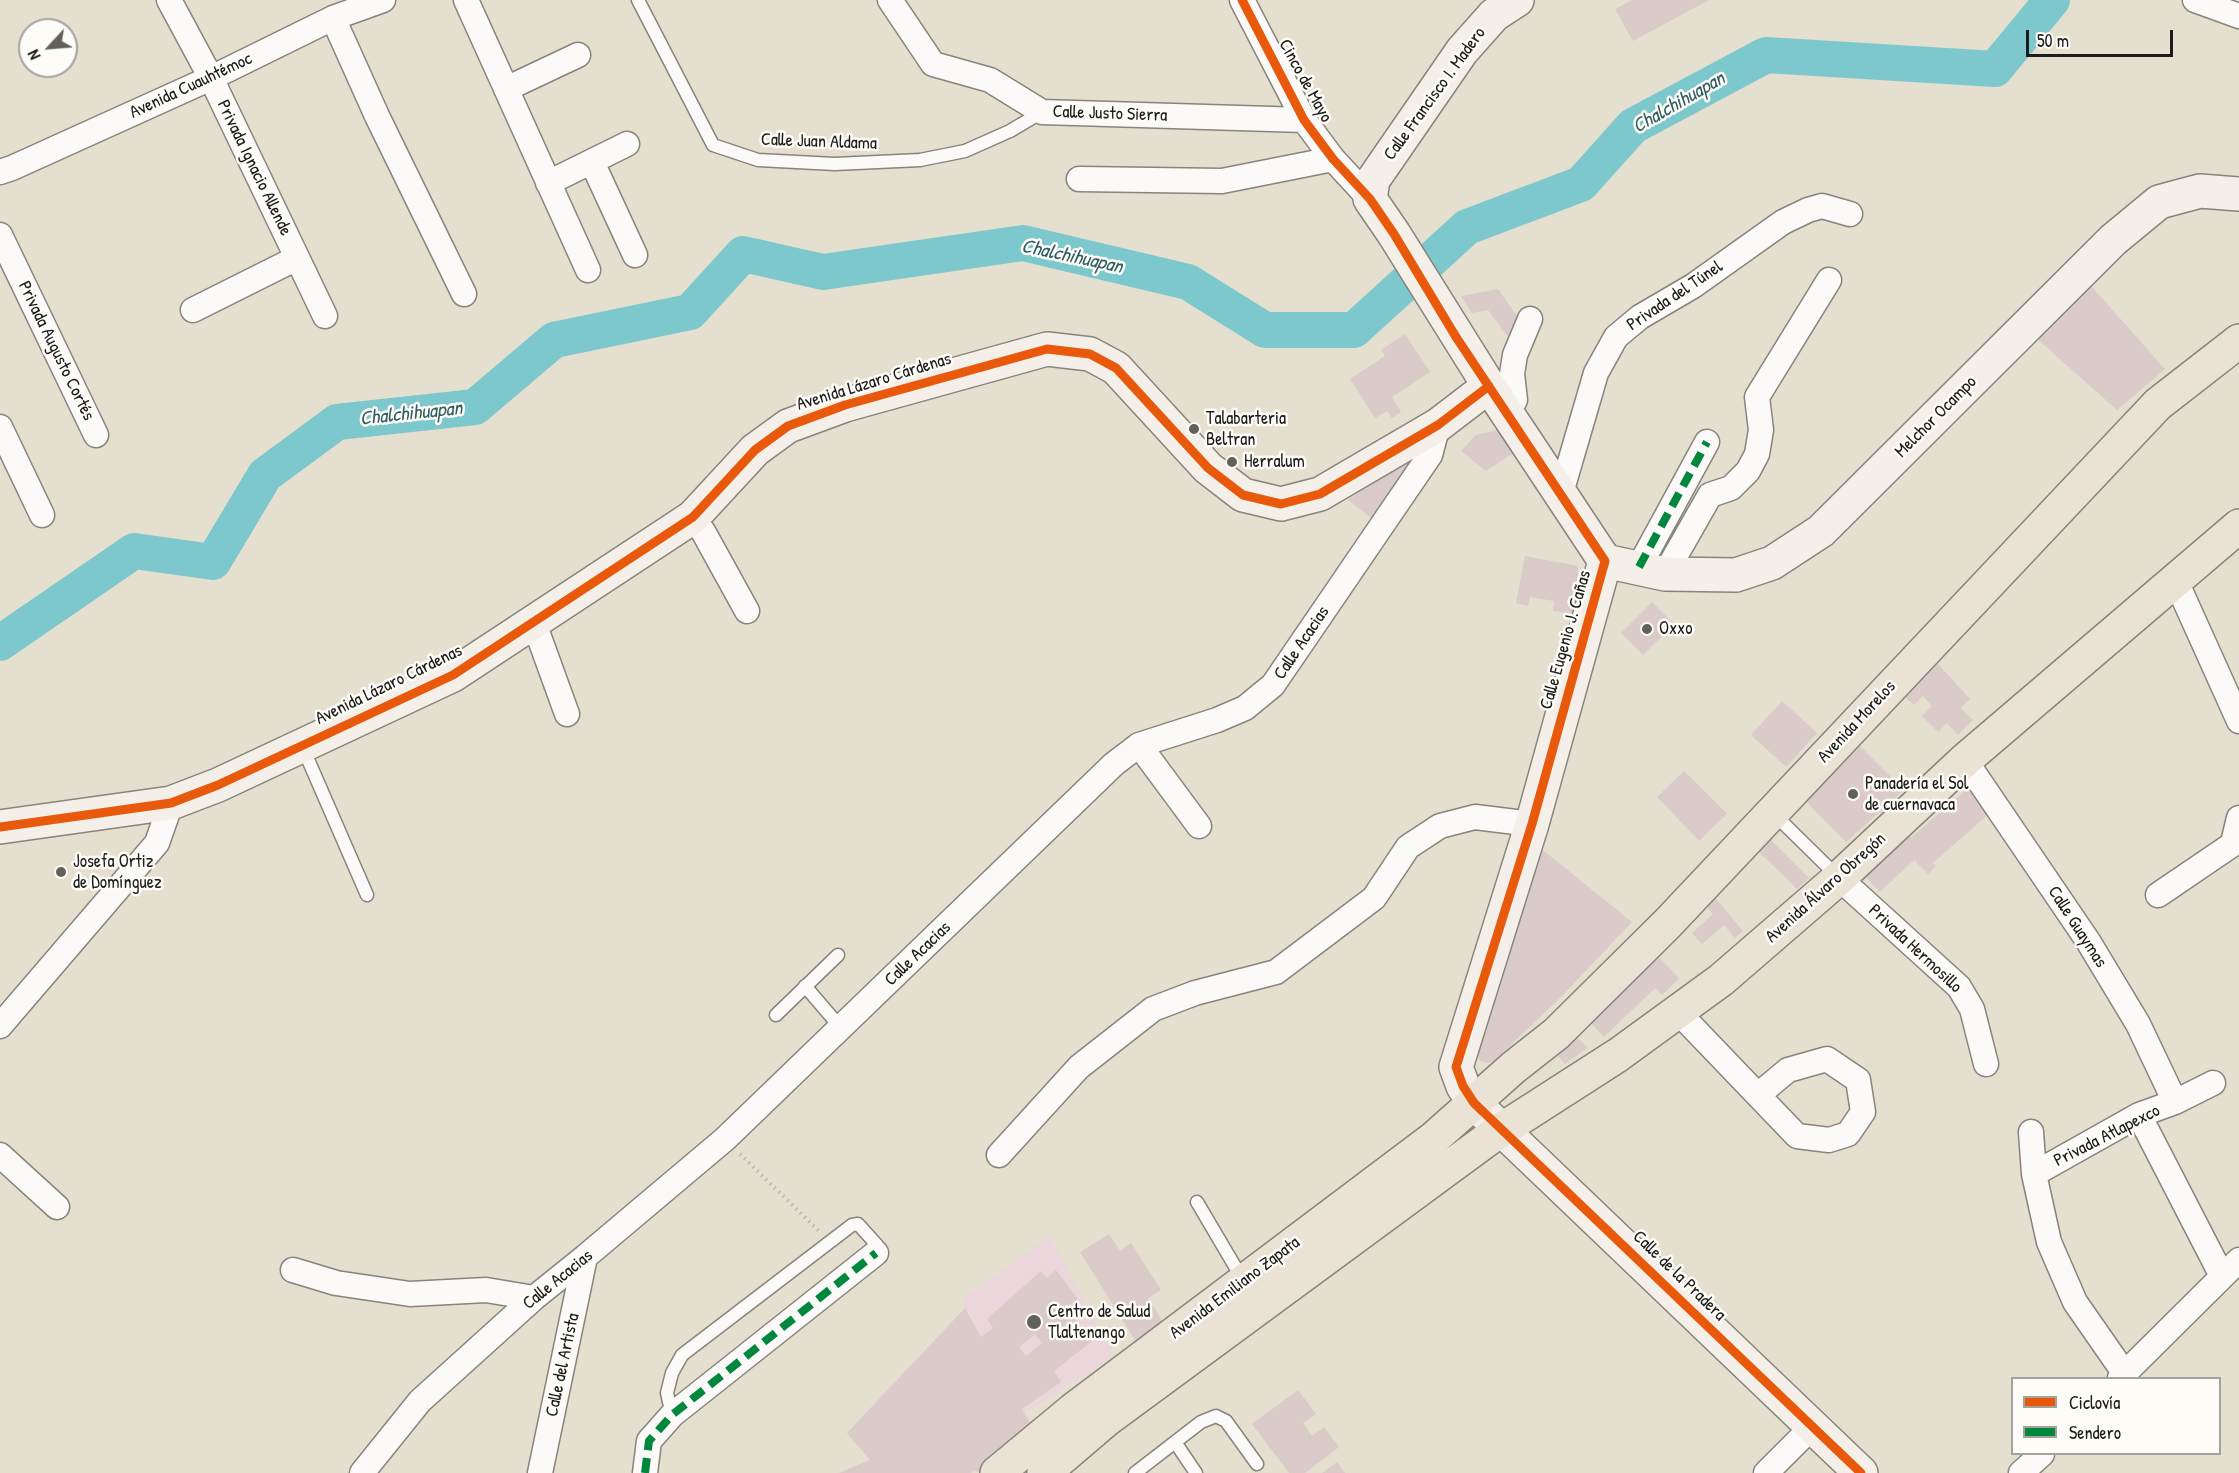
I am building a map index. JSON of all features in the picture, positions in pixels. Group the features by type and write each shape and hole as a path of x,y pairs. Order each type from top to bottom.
{"main road":[{"name":"Avenida Morelos","path":"1474,1103 1514,1067 1556,1035 1668,923 2158,404 2239,341"},
{"name":"Avenida Álvaro Obregón","path":"1502,1130 1618,1055 1721,980 1839,878 1965,760 2239,526"},
{"name":"Avenida Emiliano Zapata","path":"997,1473 1073,1410 1433,1139 1474,1103"},
{"name":"Avenida Emiliano Zapata","path":"1044,1473 1106,1420 1502,1130"}],"street":[{"name":"Privada Ignacio Allende","path":"169,0 211,78 325,316"},
{"name":"Avenida Cuauhtémoc","path":"0,172 211,78 333,18 383,0"},
{"path":"466,0 588,270"},
{"name":"Calle Justo Sierra","path":"890,0 933,64 990,80 1042,112 1304,120"},
{"name":"Cinco de Mayo","path":"1242,0 1304,120 1333,159 1370,199"},
{"name":"Calle Francisco I. Madero","path":"1370,199 1373,180 1462,51 1494,15 1517,0"},
{"path":"2195,0 2239,16"},
{"path":"333,18 377,116 465,294"},
{"path":"506,89 578,55"},
{"path":"548,183 627,144"},
{"path":"1079,180 1222,181 1333,159"},
{"path":"592,162 635,255"},
{"name":"Melchor Ocampo","path":"1605,561 1652,571 1736,575 1772,563 1821,531 2113,240 2159,202 2200,191 2239,194"},
{"name":"Calle Eugenio J. Cañas","path":"1370,199 1456,336 1605,561 1532,824 1456,1067 1463,1086 1474,1103"},
{"name":"Privada del Túnel","path":"1561,493 1596,373 1616,337 1641,317 1693,286 1783,222 1822,206 1850,214"},
{"name":"Privada Augusto Cortés","path":"0,235 96,435"},
{"path":"193,310 297,258"},
{"path":"1652,571 1710,495 1731,488 1748,471 1757,454 1761,430 1757,397 1829,280"},
{"path":"1498,399 1515,400 1512,374 1515,355 1530,319"},
{"name":"Avenida Lázaro Cárdenas","path":"0,827 171,803 218,785 453,675 693,517 755,450 788,426 845,405 1047,349 1089,354 1116,368 1208,468 1243,495 1281,504 1320,494 1438,426 1498,399"},
{"name":"Calle Acacias","path":"362,1473 420,1401 534,1298 725,1139 1114,764 1139,745 1217,720 1245,708 1273,685 1430,455 1438,426"},
{"path":"0,427 42,515"},
{"path":"1652,571 1707,442"},
{"path":"693,517 747,611"},
{"path":"2175,579 2237,710"},
{"path":"534,623 567,714"},
{"path":"1139,745 1199,826"},
{"name":"Calle Guaymas","path":"1965,760 2088,940 2138,1024 2175,1102"},
{"path":"0,1026 158,843 171,803"},
{"path":"999,1155 1079,1066 1153,1009 1196,993 1276,972 1374,897 1408,847 1440,826 1475,817 1532,824"},
{"path":"2158,895 2236,842 2239,818"},
{"name":"Privada Hermosillo","path":"1839,878 1959,987 1972,1009 1986,1064"},
{"path":"1678,1012 1758,1095"},
{"name":"Privada Atlapexco","path":"2034,1174 2139,1115 2175,1102 2213,1083"},
{"name":"Calle de la Pradera","path":"1474,1103 1861,1473"},
{"path":"2123,1376 2230,1268 2139,1115"},
{"name":"Privada Atlapexco","path":"2031,1132 2034,1174 2049,1242 2075,1302 2123,1376"},
{"path":"0,1155 57,1208"},
{"path":"645,1473 649,1441 672,1415 876,1253"},
{"name":"Calle del Artista","path":"540,1473 585,1257"},
{"path":"293,1270 336,1283 410,1294 486,1290 534,1298"},
{"path":"1766,1473 1813,1426"},
{"path":"2021,1473 2041,1455"}],"lane":[{"name":"Calle Juan Aldama","path":"638,0 713,145 758,160 835,164 920,160 965,150 1010,131 1042,112"},
{"path":"302,745 367,895"},
{"path":"1772,812 1839,878"},
{"path":"776,1015 838,955"},
{"path":"805,986 841,1028"},
{"path":"1197,1202 1244,1281"},
{"path":"672,1415 667,1393 672,1372 682,1355 852,1224 858,1224 877,1245 876,1253"},
{"path":"1135,1473 1202,1422 1216,1416 1226,1421 1257,1464"},
{"path":"1175,1442 1196,1473"}],"path":[{"path":"725,1139 829,1241"}],"shaded area":[{"name":"Centro de Salud Tlaltenango","path":"1050,1236 1113,1356 1024,1414 961,1300"}],"building":[{"path":"1632,0 1709,0 1633,41 1615,9"},
{"path":"2085,279 2165,369 2117,410 2033,335"},
{"path":"1498,289 1522,323 1507,336 1488,310 1472,313 1461,296"},
{"path":"1405,334 1430,372 1392,397 1401,412 1392,418 1387,411 1375,418 1350,379 1385,356 1381,350"},
{"path":"1501,429 1515,452 1486,471 1461,451 1476,435"},
{"path":"1413,456 1416,460 1375,521 1348,500"},
{"path":"1525,556 1578,566 1577,614 1553,611 1554,601 1530,597 1528,606 1516,603"},
{"name":"Oxxo","path":"1652,602 1674,624 1643,655 1621,633"},
{"path":"1938,664 1970,699 1961,708 1973,720 1958,735 1947,723 1938,732 1922,716 1932,706 1923,696 1914,705 1905,697"},
{"path":"1782,701 1817,733 1786,767 1751,735"},
{"name":"Panadería el Sol de cuernavaca","path":"1855,741 1904,790 1846,842 1803,798"},
{"path":"1684,771 1727,814 1699,841 1657,797"},
{"path":"1970,786 1991,812 1933,863 1936,866 1928,874 1914,860 1880,892 1861,872 1904,832 1911,838"},
{"path":"1767,836 1809,878 1797,889 1756,849"},
{"path":"1534,843 1632,922 1559,999 1495,1060 1487,1063 1480,1061 1476,1055"},
{"path":"1712,894 1743,931 1735,938 1724,925 1702,944 1692,933 1713,914 1703,902"},
{"path":"1658,956 1679,978 1662,995 1655,988 1604,1037 1589,1021"},
{"path":"1576,1036 1587,1048 1565,1064 1558,1056"},
{"path":"1109,1234 1120,1251 1131,1243 1161,1290 1148,1298 1163,1322 1135,1340 1080,1252"},
{"path":"1056,1270 1078,1299 1066,1308 1092,1341 1054,1371 1061,1382 1022,1409 1034,1429 985,1473 973,1471 971,1473 839,1473 870,1460 847,1433 965,1308 981,1337 993,1328 987,1319 1041,1271 1047,1278","holes":["1035,1334 1042,1343 1026,1356 1019,1347"]},
{"path":"1298,1390 1316,1414 1303,1423 1312,1436 1324,1427 1339,1447 1305,1473 1289,1473 1252,1424"},
{"path":"1337,1462 1345,1473 1322,1473"}],"waterway":[{"name":"Chalchihuapan","path":"0,643 134,551 213,562 265,475 337,422 475,407 554,340 690,312 743,254 823,272 1023,243 1188,282 1265,330 1354,330 1467,227 1581,184 1633,126 1766,55 1995,69 2052,0"}],"marked path":[{"path":"1639,567 1707,442"},
{"path":"645,1473 649,1441 672,1415 876,1253"}],"cycle path":[{"path":"1242,0 1304,120 1333,159 1370,199 1394,234 1456,337 1605,561 1532,824 1456,1067 1463,1086 1474,1103 1861,1473"},
{"path":"0,827 171,803 218,785 453,675 693,517 755,450 788,426 845,405 1047,349 1090,354 1116,368 1208,468 1243,495 1281,504 1320,494 1438,425 1489,386"}],"place":[{"name":"Talabarteria Beltran","path":"1194,429"},
{"name":"Herralum","path":"1232,462"},
{"name":"Oxxo","path":"1647,629"},
{"name":"Panadería el Sol de cuernavaca","path":"1853,794"},
{"name":"Josefa Ortiz de Domínguez","path":"61,872"},
{"name":"Centro de Salud Tlaltenango","path":"1034,1322"}]}
